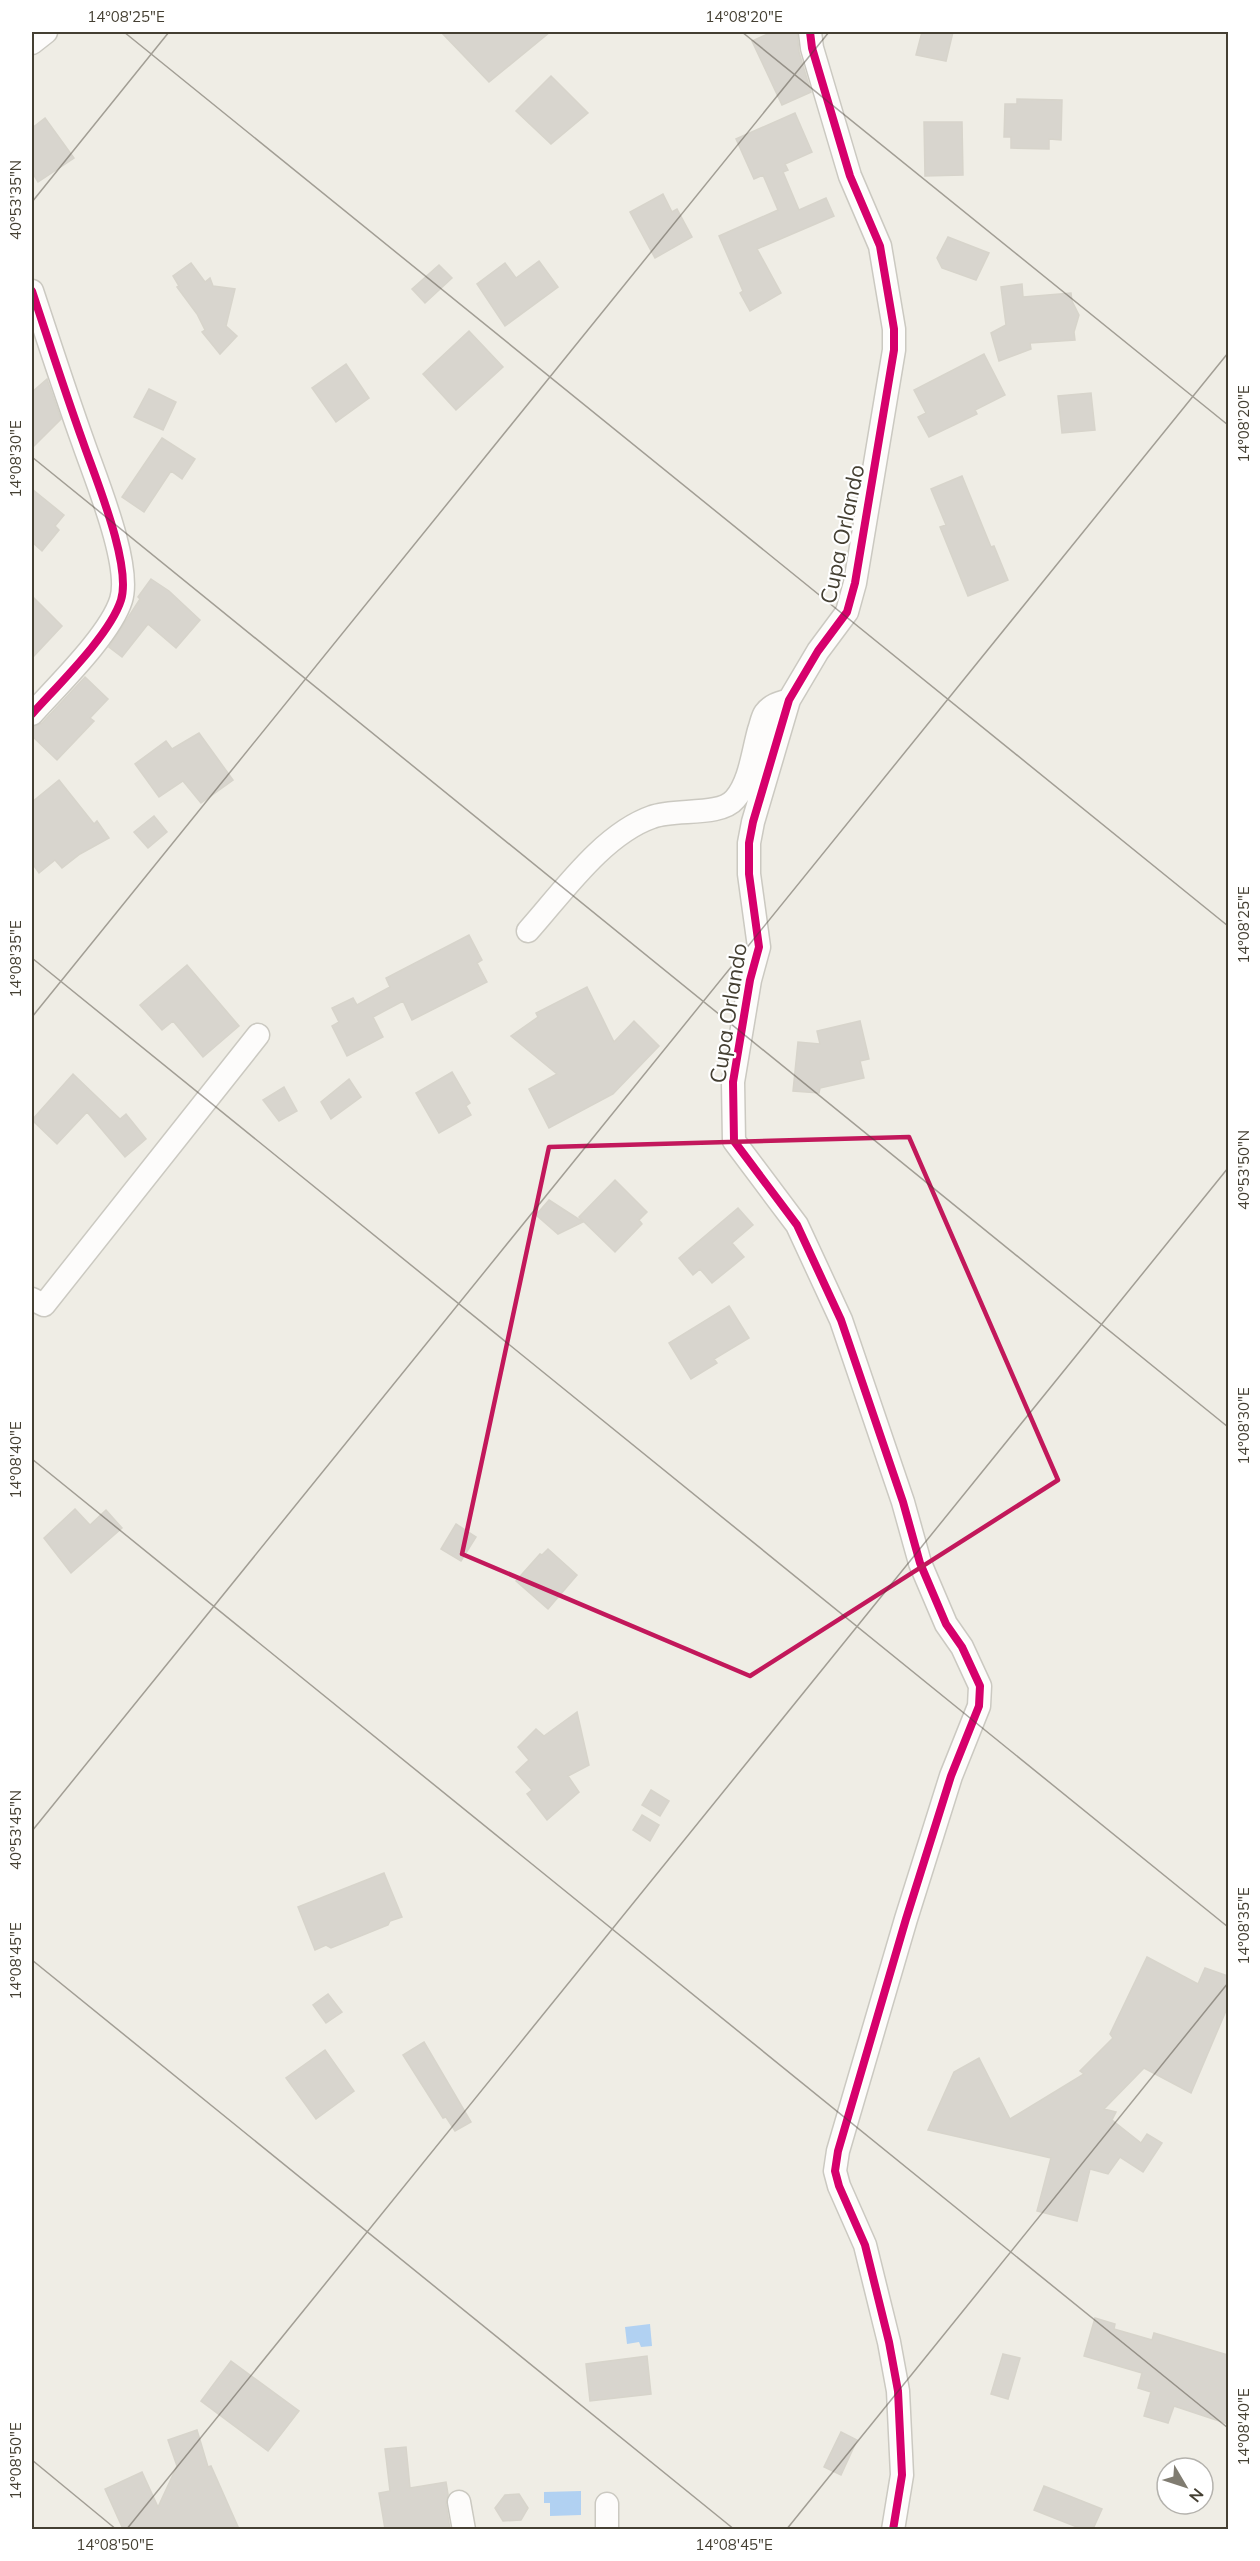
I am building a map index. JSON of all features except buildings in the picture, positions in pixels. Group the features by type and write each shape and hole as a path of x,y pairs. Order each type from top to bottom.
{"street":[{"path":"32,43 46,32"},
{"name":"Cupa Orlando","path":"810,32 814,58 850,176 880,246 894,329 894,351 855,583 847,612 818,651 789,700 753,822 749,843 749,874 759,947 750,980 733,1082 734,1141 797,1225 841,1320 903,1503 920,1563 946,1623 966,1654 980,1686 979,1706 951,1776 906,1918 838,2151 836,2171 839,2186 865,2245 889,2342 898,2391 902,2475 893,2529"},
{"path":"32,291 83,444 104,497 123,576 122,597 118,609 90,648 32,714"},
{"path":"528,931 597,854 626,829 652,816 723,809 735,800 743,786 764,714 775,704 789,700"},
{"path":"32,1299 44,1305 258,1035"},
{"path":"459,2502 464,2529"},
{"path":"607,2504 608,2529"}],"highlighted area":[{"path":"909,1137 1058,1480 750,1676 462,1554 549,1147"}],"water":[{"path":"650,2324 652,2346 641,2347 639,2342 627,2344 625,2327"},
{"path":"581,2491 581,2515 550,2516 550,2503 544,2503 544,2492"}],"cycle path":[{"path":"810,32 812,48 850,176 880,246 894,329 894,350 855,583 847,612 818,651 789,700 753,822 749,843 749,874 759,947 750,980 733,1082 734,1141 797,1225 841,1320 903,1502 920,1563 946,1624 962,1647 980,1686 979,1706 951,1776 906,1919 838,2151 835,2171 839,2186 865,2245 889,2342 898,2391 902,2475 893,2530"},
{"path":"32,291 111,521 123,585 121,600 106,629 82,660 32,714"}]}
